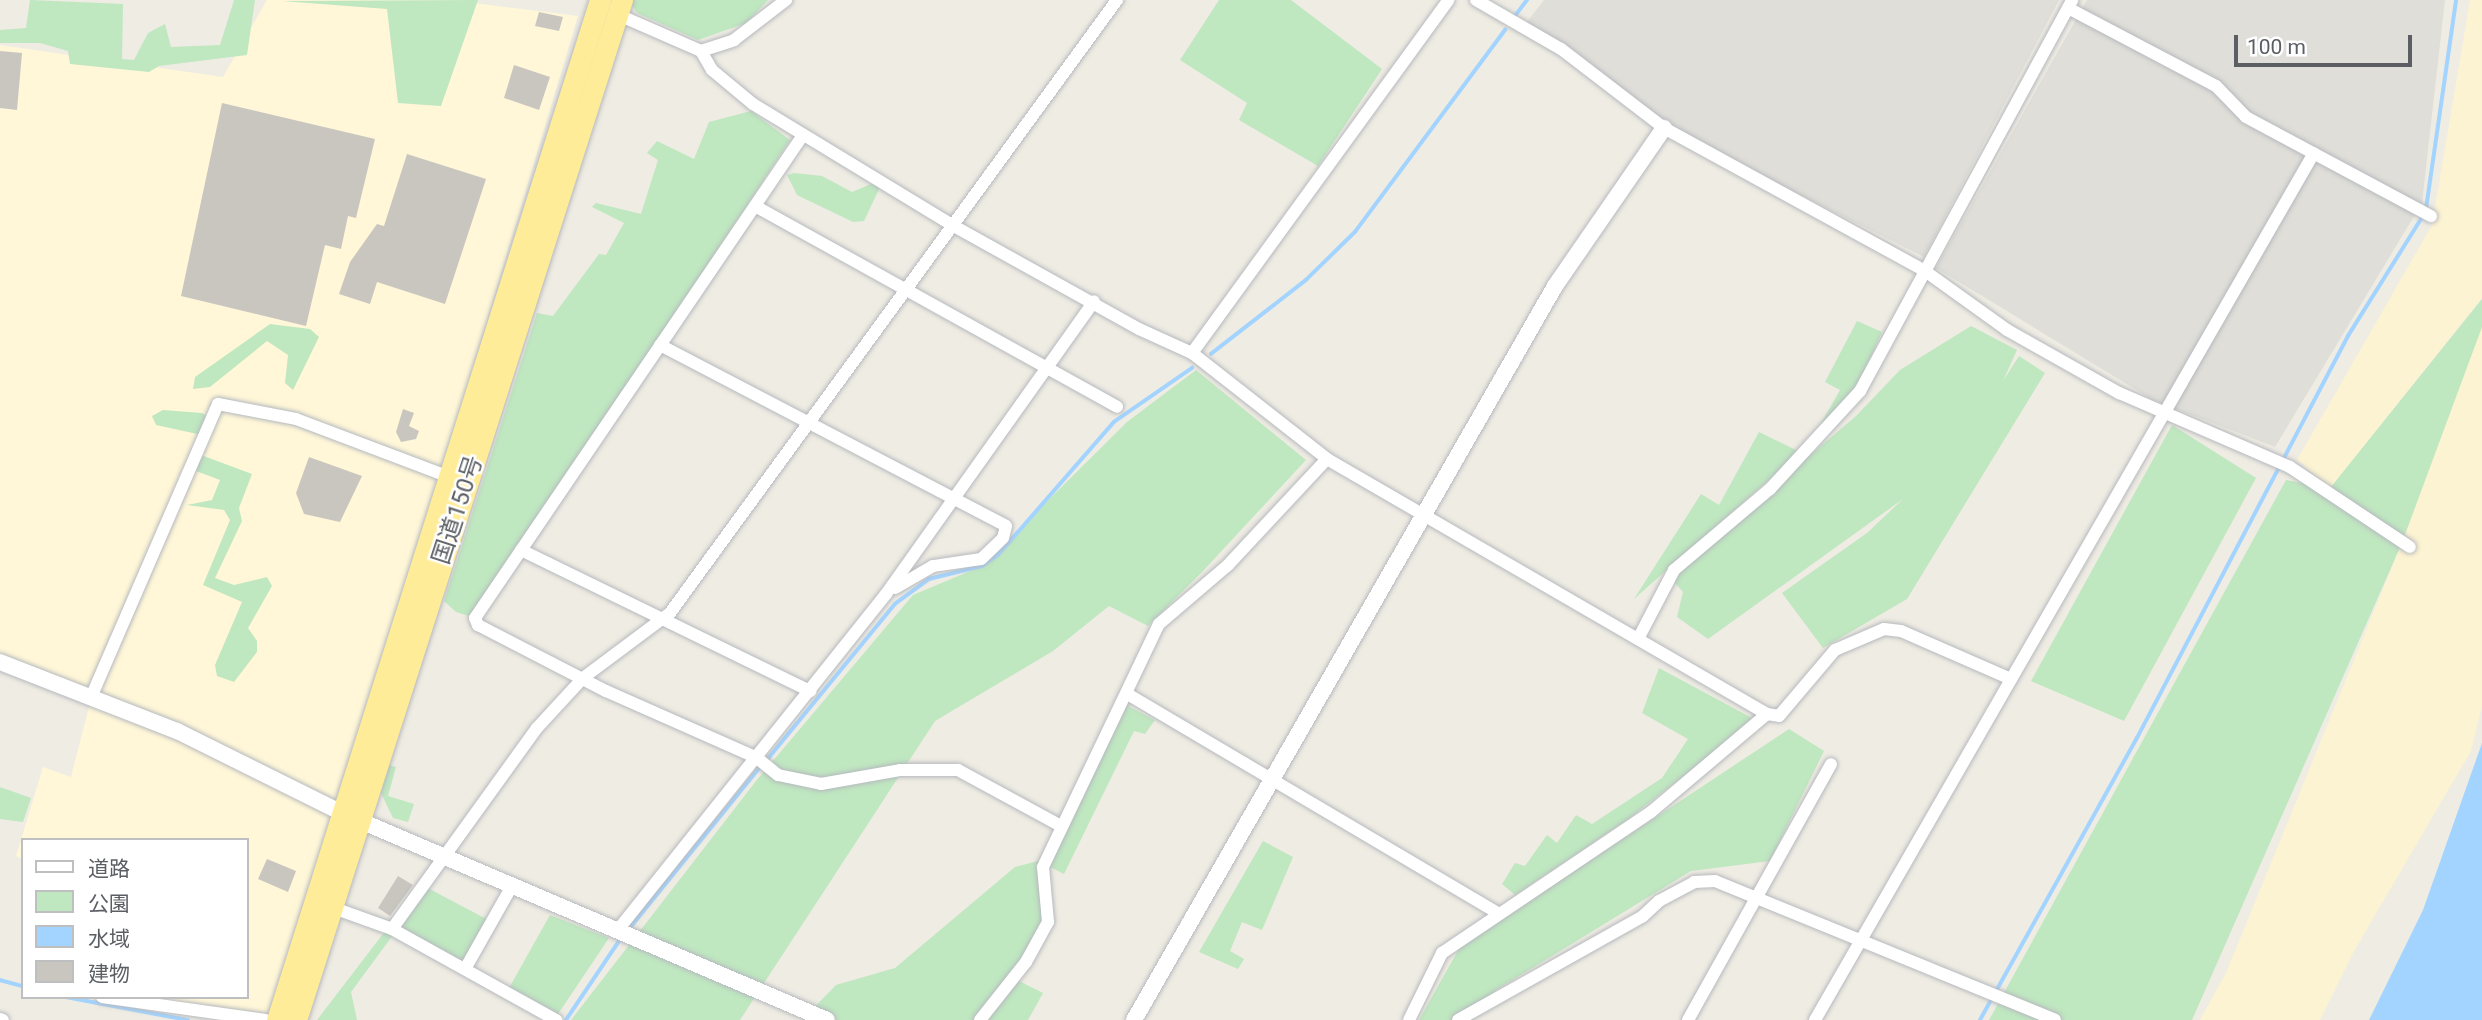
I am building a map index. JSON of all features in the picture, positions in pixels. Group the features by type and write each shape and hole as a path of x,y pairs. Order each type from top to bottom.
{"highway":[{"name":"国道150号","path":"457,480 594,2"},
{"name":"国道150号","path":"277,1020 350,816 457,480 619,8"},
{"name":"国道150号","path":"296,1020 331,907 350,816"}],"street":[{"path":"701,51 734,40 786,0"},
{"path":"393,929 537,728 583,678 661,620 1117,0"},
{"path":"1192,353 1448,0"},
{"path":"1476,0 1560,50 1664,128 1925,271 2007,330 2164,412 2290,467 2410,547"},
{"path":"594,2 619,8 701,51 734,89 803,135 952,225 1094,301 1139,329 1192,353 1327,459 1767,714 1779,716 1836,650 1884,629 1901,631 2011,679"},
{"path":"1638,639 1674,570 1770,489 1860,391 2070,4 2216,86 2246,117 2431,215"},
{"path":"1134,1020 1555,286 1664,128"},
{"path":"803,135 475,618 478,625 583,678 757,758 769,768 800,783 821,784 900,770 958,770 1061,826"},
{"path":"1815,1020 2314,153"},
{"path":"755,206 1117,407"},
{"path":"623,933 886,594 1094,301"},
{"path":"660,345 1006,526 1003,538 981,559 933,566 886,594"},
{"path":"92,695 218,404 296,419 457,480"},
{"path":"980,1020 1026,962 1048,922 1042,867 1129,695 1159,624 1228,565 1327,459"},
{"path":"521,550 810,691"},
{"path":"0,662 92,695 350,816 447,855 512,886 827,1020"},
{"path":"1129,695 1497,913"},
{"path":"1409,1020 1442,953 1497,913 1651,812 1767,714"},
{"path":"1688,1020 1830,764"},
{"path":"1458,1020 1694,883 1715,881 1997,999 2055,1020"},
{"path":"465,969 512,886"},
{"path":"331,907 393,929 556,1020"},
{"path":"116,999 265,1020"}],"shaded area":[{"path":"267,0 449,0 578,16 447,454 267,1020 146,999 248,999 248,838 21,838 43,767 71,777 92,695 0,667 0,45 223,77"},
{"path":"1544,0 2059,0 1924,257 1648,118 1571,58 1521,30"},
{"path":"2087,0 2445,0 2422,203 2275,447 2153,400 1936,268"},
{"path":"21,840 21,858 16,856"}],"green space":[{"path":"30,0 123,4 122,59 134,60 148,33 165,24 171,47 220,45 234,0 255,0 247,55 159,66 149,72 70,64 68,51 40,43 0,43 0,30 26,28"},
{"path":"478,0 441,106 398,103 387,9 282,1"},
{"path":"628,0 768,0 746,23 698,40 637,13"},
{"path":"1219,0 1291,0 1382,69 1318,166 1239,120 1247,103 1180,60"},
{"path":"751,111 790,140 475,618 456,612 444,601 537,313 553,316 599,254 606,255 624,223 592,207 596,203 641,214 658,160 647,153 657,141 694,159 709,122"},
{"path":"794,173 822,176 852,192 871,184 880,187 864,221 853,222 797,195 787,175"},
{"path":"2482,299 2482,361 2192,1020 1989,1020 2286,480 2330,488"},
{"path":"1857,321 1882,332 1860,382 1807,448 1840,390 1825,382"},
{"path":"270,324 310,329 319,337 293,390 285,383 288,355 267,341 210,387 193,389 195,377"},
{"path":"1971,326 2017,350 2003,381 2019,356 2045,373 1907,599 1823,648 1782,593 1867,533 1903,499 1708,639 1677,617 1683,592 1674,582 1688,559 1856,416 1900,370"},
{"path":"1196,370 1306,460 1203,571 1148,626 1109,606 1053,651 935,721 740,1020 571,1020 756,781 913,595 982,566 1127,422"},
{"path":"163,410 202,413 207,416 202,435 156,425 152,416"},
{"path":"2172,425 2256,478 2124,721 2031,681"},
{"path":"1759,432 1800,452 1634,599 1701,494 1719,505"},
{"path":"201,455 252,474 239,508 242,521 215,578 234,585 267,577 272,586 248,628 257,641 257,652 234,682 217,676 215,665 242,602 203,585 230,520 224,510 187,505 212,500 220,480 196,471"},
{"path":"1659,668 1752,718 1750,724 1627,820 1515,895 1502,884 1515,863 1525,866 1547,835 1557,843 1576,815 1592,824 1662,778 1688,739 1642,713"},
{"path":"1126,705 1155,720 1145,734 1134,731 1064,874 1046,865"},
{"path":"1789,729 1824,751 1770,861 1691,871 1496,990 1473,1020 1419,1020 1460,947"},
{"path":"389,765 396,767 388,796 414,804 408,822 393,818 381,793"},
{"path":"0,787 31,798 23,822 0,819"},
{"path":"1263,841 1293,857 1262,930 1242,922 1230,951 1244,959 1238,969 1199,952"},
{"path":"1042,860 1043,932 974,1020 802,1020 836,985 895,968 1015,867"},
{"path":"424,886 492,922 461,967 399,933"},
{"path":"550,915 609,938 558,1014 509,988"},
{"path":"386,930 393,935 351,992 357,1020 317,1020"},
{"path":"1019,981 1043,993 1028,1020 988,1020"}],"sand":[{"path":"2470,0 2482,0 2482,298 2330,488 2297,460 2432,225"},
{"path":"2482,327 2482,706 2471,751 2354,951 2320,1020 2200,1020 2226,973 2403,540"}],"water":[{"path":"2482,743 2482,1020 2369,1020 2423,910"}],"building":[{"path":"539,12 563,17 559,31 535,26"},
{"path":"0,51 22,53 17,110 0,108"},
{"path":"514,65 550,77 539,110 504,98"},
{"path":"222,103 375,139 356,218 348,216 341,249 325,245 306,326 181,296"},
{"path":"407,154 486,179 445,304 377,282 370,304 339,294 350,262 377,224 384,226"},
{"path":"403,409 414,413 409,426 419,431 416,439 401,442 396,432"},
{"path":"309,457 362,476 340,522 304,514 296,493"},
{"path":"267,859 296,871 288,892 258,879"},
{"path":"398,876 413,885 390,916 378,908"}],"waterway":[{"path":"1515,16 1527,0"},
{"path":"2426,209 2456,0"},
{"path":"1211,354 1306,280 1355,232 1505,30"},
{"path":"1980,1020 2137,738 2348,336 2423,216"},
{"path":"766,761 895,604 929,579 982,566 998,555 1114,422 1192,368"},
{"path":"629,929 761,766"},
{"path":"566,1020 621,938"},
{"path":"0,980 21,985"},
{"path":"77,999 188,1020"}]}
